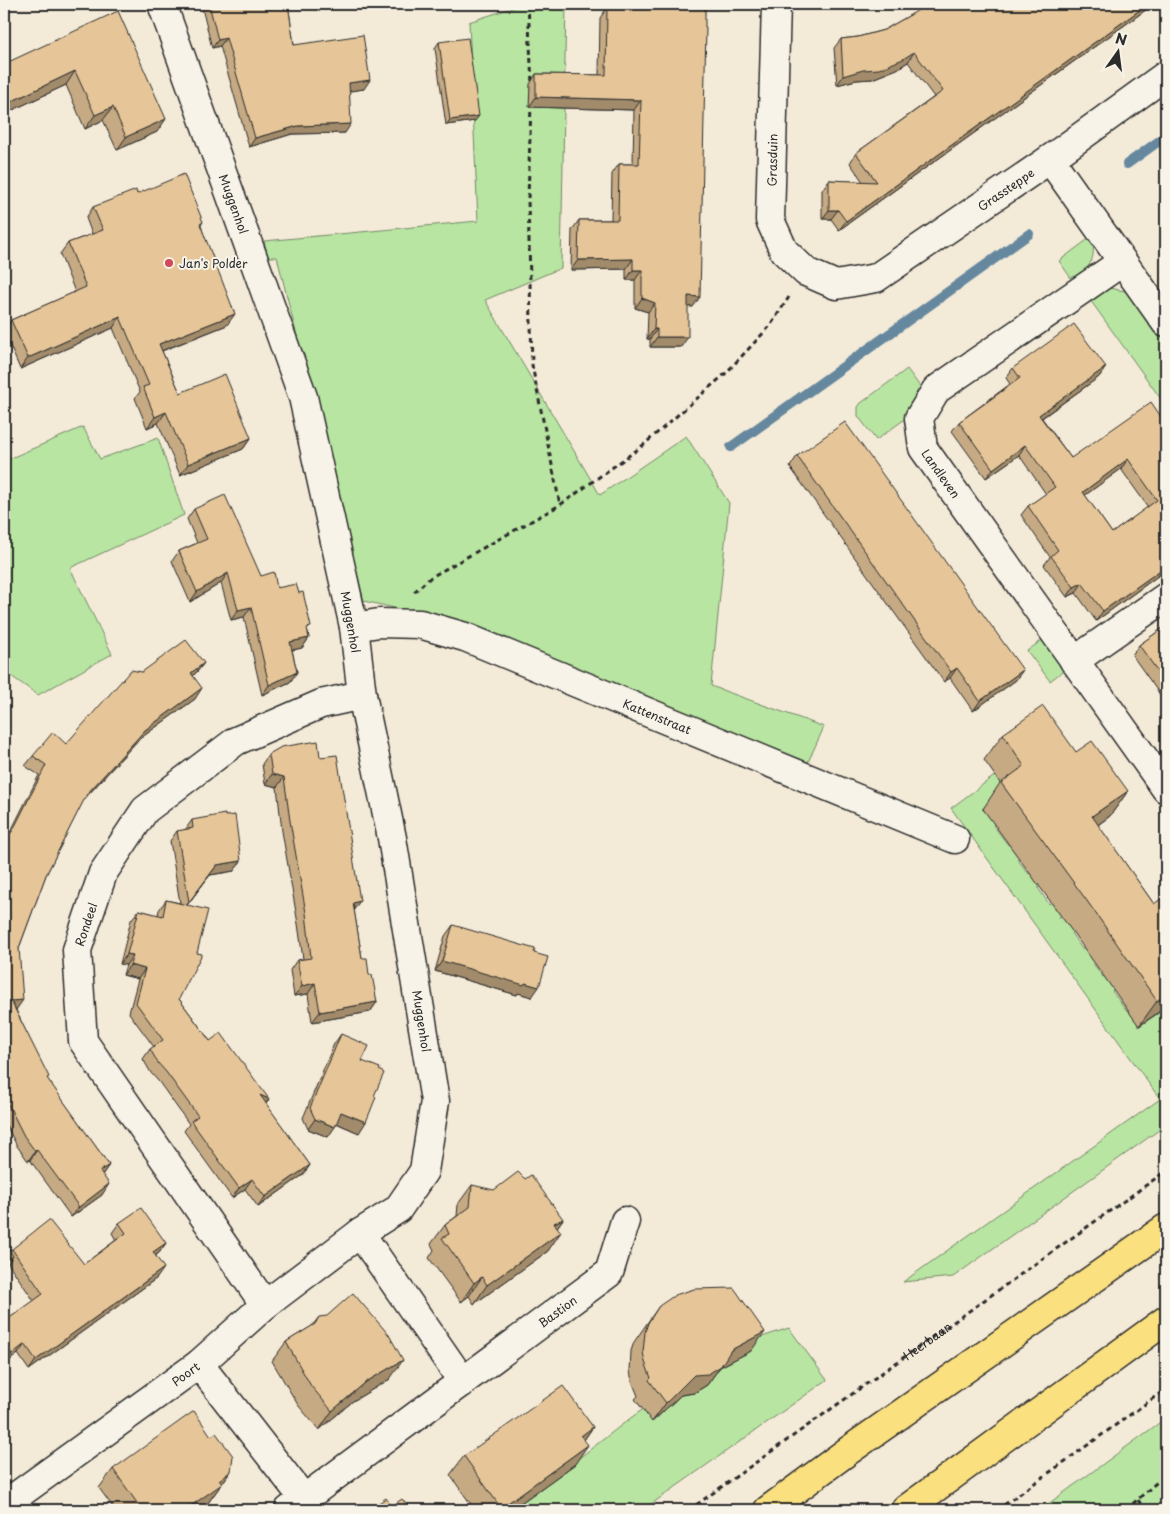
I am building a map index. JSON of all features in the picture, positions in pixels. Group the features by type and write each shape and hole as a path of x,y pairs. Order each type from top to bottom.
{"main road":[{"path":"768,1510 848,1451 1166,1228"},
{"path":"905,1510 1166,1320"}],"street":[{"name":"Muggenhol","path":"162,4 303,397 354,628 362,695 392,838 435,1101 424,1171 398,1209 360,1233"},
{"name":"Grasduin","path":"776,4 770,220 784,251 806,272 836,285"},
{"name":"Grassteppe","path":"836,285 876,278 1050,159 1166,75"},
{"path":"1050,159 1166,323"},
{"name":"Landleven","path":"1122,262 936,390 919,418 923,448 1166,789"},
{"path":"1074,661 1166,597"},
{"name":"Kattenstraat","path":"354,628 379,623 420,624 465,637 955,839"},
{"name":"Rondeel","path":"265,1304 84,1041 78,950 103,872 145,810 236,741 321,704 362,695"},
{"name":"Bastion","path":"199,1364 297,1505 609,1273 625,1221"},
{"path":"360,1233 463,1382"},
{"name":"Poort","path":"4,1505 199,1364 265,1304 360,1233"}],"path":[{"path":"528,4 532,87"},
{"path":"532,96 528,199 532,365 560,505"},
{"path":"413,594 431,577 560,505 641,447 725,374 770,326 806,272"},
{"name":"Heerbaan","path":"689,1510 1166,1171"},
{"path":"997,1510 1166,1389"},
{"path":"1126,1510 1166,1474"},
{"path":"1138,1500 1145,1510"}],"green space":[{"path":"524,4 566,4 561,268 485,300 600,495 686,436 729,503 711,686 824,727 808,762 460,623 364,601 277,257 268,257 264,241 478,221 469,22"},
{"path":"1091,237 1093,257 1091,262 1084,272 1073,281 1059,261"},
{"path":"1109,288 1125,291 1135,298 1166,341 1166,406 1088,297"},
{"path":"907,369 921,388 910,404 905,419 876,440 858,416 858,407"},
{"path":"83,427 100,459 158,438 184,515 70,568 112,654 38,695 4,671 4,461"},
{"path":"1045,638 1067,668 1050,681 1027,651"},
{"path":"1035,746 1047,762 982,809 984,811 990,807 995,823 993,825 1008,845 1014,841 1023,854 1017,859 1029,874 1035,870 1044,883 1038,888 1049,904 1056,899 1065,912 1059,917 1061,919 1068,915 1077,928 1071,933 1082,949 1088,944 1098,957 1092,962 1103,977 1109,973 1119,987 1112,991 1127,1011 1129,1010 1143,1020 1137,1025 1138,1027 1166,1008 1166,1125 953,1277 903,1282 1160,1099 951,808"},
{"path":"789,1328 827,1380 643,1510 508,1510 632,1417 729,1348"},
{"path":"1166,1418 1166,1510 1040,1510"}],"building":[{"path":"209,4 288,4 294,45 363,35 370,80 349,83 351,124 298,126 255,138 226,38 218,40"},
{"path":"647,4 705,4 700,297 688,296 688,337 657,337 657,329 654,329 655,303 642,298 642,270 633,270 633,259 578,260 579,220 618,220 619,164 639,164 641,100 536,97 536,74 606,75 607,8 647,9"},
{"path":"927,4 1148,4 846,221 838,210 829,210 829,180 877,182 856,153 943,91 914,52 879,69 863,70 843,76 841,39 858,37 884,30"},
{"path":"118,11 166,119 126,137 113,107 95,115 75,71 4,105 4,64"},
{"path":"468,38 479,116 450,120 439,42"},
{"path":"184,174 203,222 200,224 235,314 159,344 180,393 225,374 251,438 188,464 166,412 155,417 143,387 149,385 120,317 28,358 11,320 86,287 68,243 103,230 93,207 136,190 137,194"},
{"path":"1074,324 1106,367 1039,415 1071,458 1151,402 1166,424 1166,566 1103,611 1082,583 1074,587 1051,556 1058,550 1028,506 1055,487 1025,445 993,469 959,422 1020,378 1013,368","holes":["1128,459 1157,500 1112,533 1083,492"]},
{"path":"845,422 1023,670 980,701 957,668 951,672 797,456"},
{"path":"225,495 261,576 274,572 277,588 296,584 299,593 303,592 311,627 307,628 309,638 290,642 297,672 269,685 251,607 238,610 228,573 197,592 179,551 207,539 194,509"},
{"path":"1166,626 1166,683 1139,645"},
{"path":"186,640 204,663 191,673 202,688 145,730 87,794 46,875 19,948 23,1000 11,1001 49,1077 47,1078 109,1165 100,1171 109,1184 79,1207 37,1150 35,1151 24,1136 4,1096 4,846 46,765 33,756 53,732 66,744 131,670 142,672"},
{"path":"1043,706 1076,752 1092,741 1128,791 1092,816 1154,904 1166,895 1166,994 1157,1001 1001,783 1024,766 1003,734"},
{"path":"318,741 320,757 337,755 360,901 353,903 362,958 367,958 369,975 372,975 377,1002 320,1012 315,983 302,986 297,960 311,958 306,913 284,777 272,774 269,754 281,747"},
{"path":"225,814 225,816 235,815 241,861 217,865 189,902 177,831 193,828 192,820"},
{"path":"166,900 208,910 197,953 202,954 179,999 210,1041 221,1033 269,1099 260,1095 310,1165 265,1197 252,1179 239,1188 191,1121 198,1116 158,1063 150,1049 163,1040 136,1003 145,969 130,965 133,955 127,954 139,910 163,916"},
{"path":"453,925 535,949 534,953 548,957 539,987 525,983 524,985 442,961"},
{"path":"341,1034 369,1046 362,1061 380,1068 379,1070 384,1073 366,1122 341,1112 335,1127 315,1119 310,1108"},
{"path":"518,1172 525,1179 531,1175 563,1219 554,1223 561,1232 487,1285 482,1277 474,1283 442,1238 449,1234 445,1225 470,1207 472,1185 494,1190"},
{"path":"141,1208 166,1243 153,1252 164,1268 36,1360 25,1344 12,1354 4,1343 4,1322 43,1294 12,1249 49,1220 84,1264 126,1233 119,1223"},
{"path":"4,1243 13,1256 4,1262"},
{"path":"734,1288 765,1332 731,1350 721,1366 708,1374 694,1375 666,1403 649,1380 651,1378 643,1352 648,1323 659,1306 675,1295 694,1289"},
{"path":"353,1293 389,1335 403,1360 366,1382 332,1411 311,1386 286,1342 315,1324 319,1317 327,1316"},
{"path":"563,1386 593,1427 581,1436 588,1445 501,1508 464,1456"},
{"path":"194,1411 211,1436 216,1433 233,1456 231,1471 219,1480 222,1484 185,1510 142,1510 113,1469"},
{"path":"386,1498 392,1506 402,1499 411,1510 369,1510"}],"waterway":[{"path":"1127,164 1166,136"},
{"path":"731,447 1029,234"}],"place":[{"name":"Jan's Polder","path":"169,263"}]}
